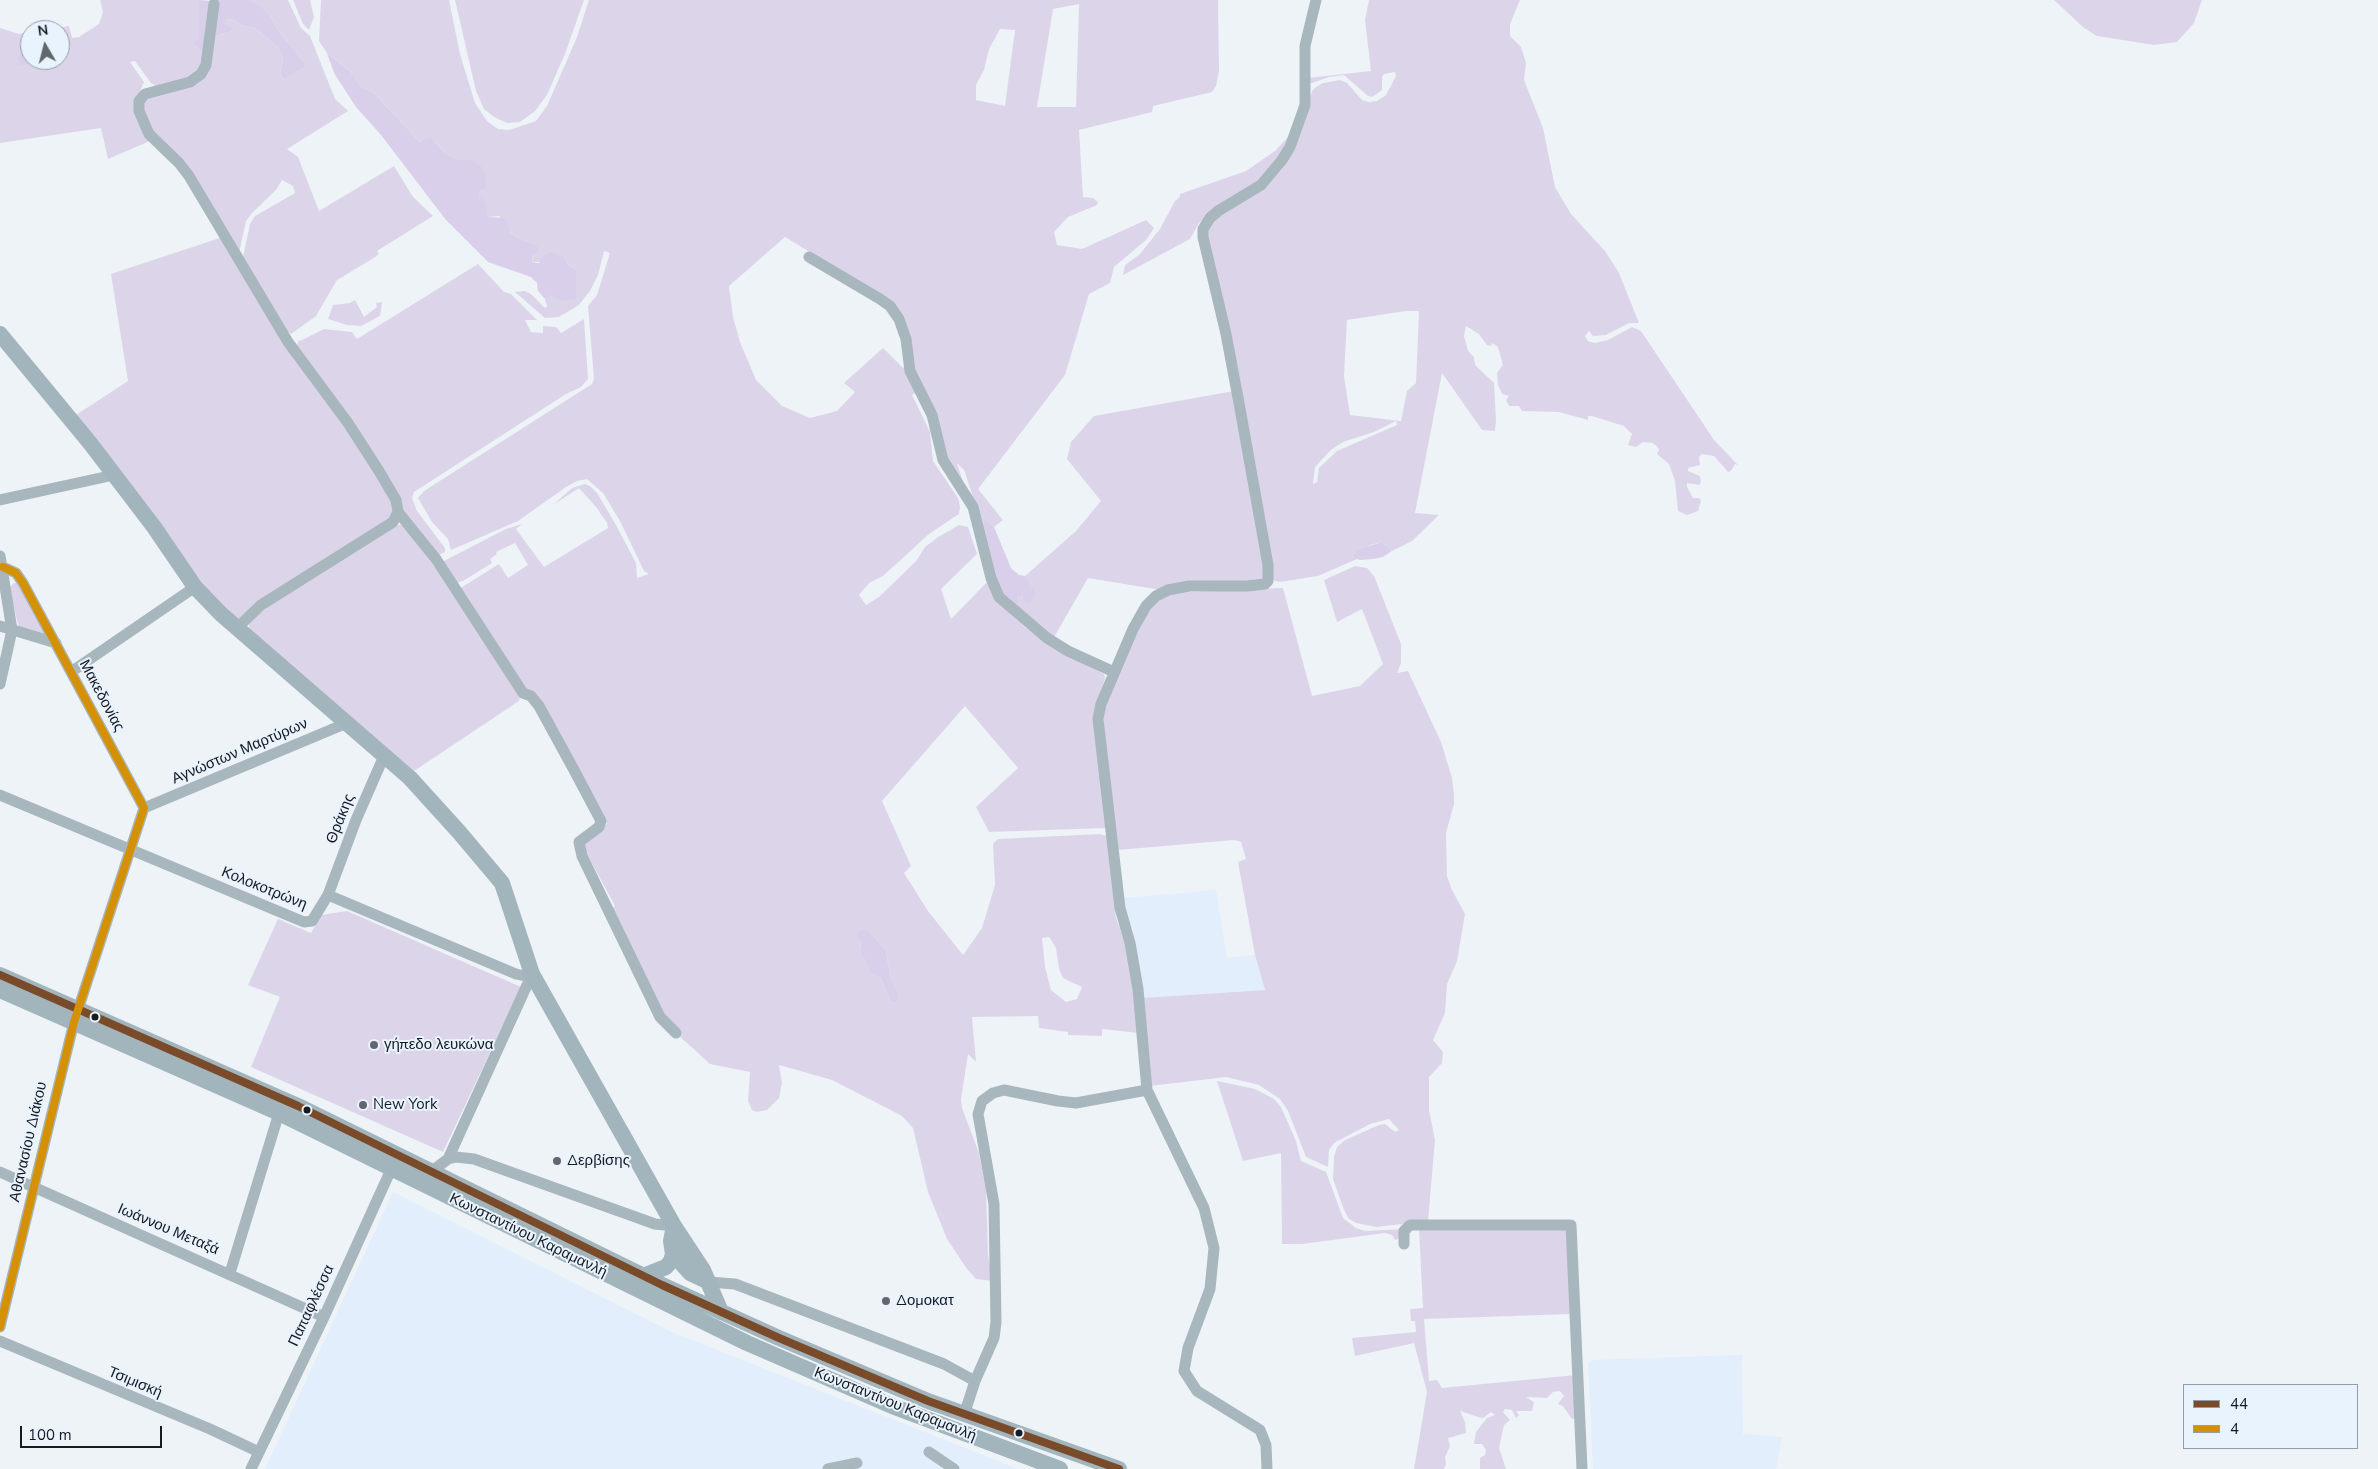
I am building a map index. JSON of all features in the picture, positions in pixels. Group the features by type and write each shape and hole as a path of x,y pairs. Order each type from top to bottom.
{"main road":[{"path":"4,338 154,527 195,587 425,794 502,883 532,974 674,1226 708,1282 721,1312"},
{"name":"Κωνσταντίνου Καραμανλή","path":"0,975 76,1015 279,1113 395,1161 432,1171 643,1276 721,1312 895,1388 1095,1465 1116,1469"},
{"name":"Κωνσταντίνου Καραμανλή","path":"0,990 76,1015 298,1106 395,1161 756,1347 892,1406 1056,1468"},
{"path":"643,1276 666,1267 671,1261 673,1254 671,1241 674,1226"},
{"path":"673,1254 690,1273 708,1282"}],"street":[{"path":"1267,1469 1266,1445 1260,1430 1197,1390 1186,1376 1184,1360 1210,1290 1214,1248 1204,1208 1147,1090 1138,988 1130,943 1120,908 1099,733 1101,704 1132,629 1146,606 1161,592 1189,586 1247,586 1268,582 1268,566 1231,360 1203,237 1204,229 1214,215 1260,184 1282,160 1290,147 1305,105 1305,46 1316,0"},
{"path":"214,4 206,65 201,74 190,82 145,94 139,101 139,111 149,134 179,163 189,176 291,346 348,423 379,471 396,500 398,512 436,559 523,693 531,696 539,706 601,822 599,827 579,842 582,856 660,1017 676,1033"},
{"path":"809,257 880,299 897,314 906,339 910,371 932,415 943,460 973,508 991,578 999,597 1047,638 1068,651 1114,672"},
{"path":"0,500 114,475"},
{"path":"238,627 261,605 393,522 398,512"},
{"path":"0,684 12,630 1,562"},
{"name":"Μακεδονίας","path":"1,562 16,573 72,672 144,808"},
{"path":"72,672 195,587"},
{"path":"0,626 56,643"},
{"name":"Αγνώστων Μαρτύρων","path":"144,808 347,722"},
{"name":"Θράκης","path":"328,895 356,820 384,756"},
{"name":"Κολοκοτρώνη","path":"0,795 304,922 312,921 328,895 516,974 525,976 532,974"},
{"path":"132,850 144,808"},
{"name":"Αθανασίου Διάκου","path":"0,1327 76,1015 132,850"},
{"path":"448,1159 532,974"},
{"path":"964,1415 975,1381 994,1338 996,1322 994,1204 978,1114 982,1101 992,1093 1004,1090 1076,1103 1147,1090"},
{"path":"230,1273 279,1113"},
{"path":"432,1171 448,1159 456,1157 474,1159 655,1224 674,1226"},
{"name":"Παπαφλέσσα","path":"251,1469 324,1317 395,1161"},
{"name":"Ιωάννου Μεταξά","path":"0,1172 230,1273 324,1317"},
{"path":"1404,1244 1404,1231 1410,1225 1571,1225 1582,1469"},
{"path":"708,1282 735,1284 944,1364 975,1381"},
{"name":"Τσιμισκή","path":"0,1341 210,1429 259,1452"},
{"path":"929,1452 954,1469"},
{"path":"828,1469 857,1463"}],"shaded area":[{"path":"100,0 199,0 199,38 204,54 200,68 191,77 157,87 151,83 135,61 130,62 144,82 137,98 150,141 108,159 101,128 0,143 0,28 20,34 20,57 17,62 20,62 20,70 70,70 70,30 72,38 79,37 99,24 103,12"},
{"path":"199,0 211,1 204,54 194,43 199,38"},
{"path":"218,0 249,0 261,7 271,17 277,29 305,63 304,67 283,79 280,74 283,57 277,46 255,28 241,25 232,19 227,20 225,24 231,27 232,31 212,35"},
{"path":"249,0 288,0 301,28 310,36 335,99 348,111 287,149 298,157 319,211 394,166 413,197 433,216 377,251 379,254 372,259 337,280 316,316 291,334 284,328 243,257 250,224 255,216 295,193 293,186 282,180 276,190 252,213 246,221 239,253 158,141 142,108 143,100 197,83 212,35 232,31 225,24 227,20 232,19 241,25 255,28 277,46 283,57 280,74 283,79 305,63 277,29 271,17"},
{"path":"293,0 310,0 314,17 309,30 303,24"},
{"path":"321,0 449,0 460,54 475,103 487,121 498,129 509,130 536,121 547,106 577,37 589,0 1218,0 1219,70 1216,86 1212,92 1153,106 1152,112 1079,130 1083,197 1093,198 1098,202 1097,205 1068,217 1054,232 1057,245 1082,249 1146,220 1154,228 1146,240 1114,267 1110,283 1089,294 1065,375 978,489 1003,520 994,527 985,521 982,524 964,470 957,463 966,491 956,480 915,376 911,355 882,296 785,237 729,286 733,317 740,342 756,380 782,406 810,418 837,411 855,392 844,383 883,348 903,368 906,365 915,393 912,395 930,432 933,461 958,498 959,514 929,534 883,576 869,583 859,595 866,605 879,597 917,560 925,547 938,537 959,525 968,527 977,554 941,589 951,619 989,580 1012,615 1026,628 1057,649 1104,674 1105,678 1100,695 1106,828 989,832 976,807 1018,768 965,706 882,801 911,866 904,873 928,911 963,955 982,928 995,885 993,844 998,839 1100,834 1107,836 1116,918 1129,955 1139,1033 1102,1029 1102,1036 1068,1035 1068,1032 1039,1028 1038,1016 972,1017 976,1062 968,1054 961,1099 962,1108 979,1153 986,1190 988,1255 993,1281 976,1279 947,1239 928,1192 913,1128 902,1116 832,1080 779,1065 782,1083 779,1098 767,1110 757,1112 752,1110 748,1101 750,1072 710,1064 665,1023 609,910 615,906 581,843 607,824 604,815 550,722 526,690 459,589 499,564 508,578 528,565 515,543 496,552 497,554 490,559 492,563 463,581 455,583 442,562 506,529 522,524 516,529 544,567 608,528 607,523 596,507 579,488 553,505 572,488 585,484 597,493 616,525 636,563 637,578 649,574 644,571 620,521 603,493 587,479 577,481 566,487 518,521 451,550 448,539 432,522 418,498 424,491 592,384 594,379 588,306 597,295 610,253 604,251 598,275 590,291 579,305 559,317 545,318 515,292 525,291 531,294 545,308 547,307 545,299 576,270 568,265 565,258 532,263 536,244 522,240 510,233 499,216 488,217 479,198 472,160 459,160 446,154 435,142 420,142 373,92 361,87 351,72 327,53 319,41","holes":["1079,4 1076,107 1037,107 1053,9","1000,29 1015,30 1005,106 976,100 976,85 984,70 989,49","868,930 886,950 890,975 899,994 890,1001 880,977 860,949 861,941","1049,937 1056,948 1059,969 1063,978 1082,987 1077,999 1066,1002 1051,990 1045,967 1042,938"]},
{"path":"455,0 584,0 565,54 547,95 535,111 520,122 507,123 494,117 484,109 476,91"},
{"path":"1369,0 1520,0 1510,24 1510,36 1521,47 1526,63 1524,80 1543,128 1555,187 1571,214 1605,251 1619,273 1639,323 1629,323 1606,335 1593,336 1589,331 1585,336 1588,341 1595,343 1608,340 1632,327 1641,331 1714,440 1738,465 1735,464 1731,471 1728,472 1714,456 1702,454 1699,457 1700,465 1688,468 1688,471 1700,476 1701,482 1699,485 1687,483 1693,498 1699,498 1701,501 1698,511 1687,515 1678,511 1675,481 1669,464 1657,454 1659,450 1652,443 1643,442 1636,447 1628,445 1632,434 1624,426 1592,416 1588,416 1588,420 1559,412 1522,411 1519,406 1509,406 1506,400 1509,396 1502,394 1498,385 1497,373 1503,365 1498,347 1492,343 1491,346 1487,345 1479,334 1466,326 1464,336 1468,351 1474,357 1475,365 1494,383 1495,431 1482,430 1442,373 1415,513 1439,515 1412,541 1392,551 1382,542 1370,545 1355,558 1357,559 1318,576 1280,582 1272,580 1207,231 1213,220 1263,186 1303,122 1312,91 1316,87 1323,83 1340,80 1347,83 1362,100 1369,102 1377,101 1386,95 1396,76 1395,72 1384,74 1382,77 1382,90 1372,97 1368,96 1344,75 1329,77 1312,83 1309,83 1307,78 1371,71 1365,20","holes":["1406,311 1419,311 1416,383 1407,391 1401,421 1350,415 1344,376 1347,320","1396,421 1397,425 1337,451 1319,468 1317,482 1313,484 1315,467 1331,450 1343,442 1374,432"]},
{"path":"2054,0 2202,0 2194,23 2177,42 2154,45 2097,36 2084,28"},
{"path":"327,53 351,72 361,87 373,92 420,142 430,137 446,154 459,160 472,160 482,167 486,176 485,189 479,191 479,197 486,202 488,217 506,218 510,233 522,240 536,244 539,251 533,256 532,263 539,263 542,256 551,252 565,258 568,265 576,270 576,299 561,301 551,295 545,299 538,291 537,283 531,277 488,262 446,220 381,135 356,107 334,73"},
{"path":"20,55 20,66 17,66"},
{"path":"1288,137 1282,155 1262,181 1211,212 1199,223 1190,239 1123,275 1125,265 1139,255 1160,229 1180,194 1246,171 1275,151"},
{"path":"223,237 391,497 393,518 241,619 236,619 208,591 76,415 128,381 111,274"},
{"path":"478,264 504,292 511,294 537,320 525,320 531,332 543,333 543,326 556,327 561,333 584,319 588,379 581,387 566,394 414,492 412,498 417,511 445,548 445,552 436,554 402,513 297,345 299,340 324,329 352,332 357,339"},
{"path":"355,300 364,317 377,307 376,303 382,302 380,316 361,326 347,325 328,319 333,305 350,303"},
{"path":"1234,391 1264,561 1263,579 1161,590 1088,578 1053,639 1037,628 1016,602 1017,598 1021,596 1025,599 1027,580 1025,576 1076,531 1101,501 1067,459 1071,442 1094,416"},
{"path":"985,520 994,527 1011,568 1019,575 1025,576 1036,594 1030,604 1025,603 1022,596 1017,598 1017,602 1028,616 998,591 982,524"},
{"path":"397,525 404,525 410,529 520,697 519,701 414,771 250,631 249,627 249,622 255,616 288,593"},
{"path":"1382,542 1392,551 1383,557 1360,560 1354,558 1354,554 1359,549"},
{"path":"1355,566 1367,568 1374,576 1401,644 1401,663 1397,673 1408,671 1441,742 1452,778 1454,795 1454,804 1446,833 1447,876 1465,914 1457,961 1447,984 1445,1013 1433,1040 1443,1052 1442,1063 1429,1077 1429,1110 1435,1140 1428,1221 1376,1227 1356,1223 1349,1219 1333,1179 1334,1157 1337,1147 1345,1140 1379,1125 1385,1124 1395,1132 1399,1130 1389,1119 1370,1124 1334,1143 1329,1150 1328,1167 1306,1157 1288,1111 1280,1099 1259,1085 1226,1077 1150,1086 1142,998 1265,990 1255,955 1238,862 1246,859 1241,842 1234,840 1117,850 1103,734 1104,709 1111,685 1151,604 1167,593 1283,588 1312,696 1360,686 1383,664 1362,609 1337,622 1324,580"},
{"path":"14,583 18,583 45,633 42,636 19,628 9,588"},
{"path":"1216,890 1227,958 1255,955 1265,990 1142,998 1133,928 1129,926 1123,898"},
{"path":"347,911 521,987 443,1152 251,1067 280,997 248,985 278,919 311,933 321,915"},
{"path":"863,929 868,930 886,950 890,975 899,994 896,1002 890,1001 880,977 872,974 860,949 861,942 857,938 858,932"},
{"path":"1217,1081 1255,1089 1274,1099 1281,1107 1296,1141 1301,1161 1326,1172 1343,1218 1356,1228 1365,1231 1403,1229 1401,1238 1395,1240 1392,1235 1385,1233 1302,1244 1282,1244 1281,1153 1243,1161"},
{"path":"393,1192 672,1332 1018,1469 265,1469"},
{"path":"1419,1228 1566,1230 1571,1314 1424,1319 1429,1381 1437,1380 1442,1388 1576,1375 1577,1418 1572,1419 1563,1406 1558,1404 1564,1396 1560,1391 1553,1392 1547,1398 1526,1397 1534,1402 1532,1411 1516,1411 1519,1415 1516,1418 1512,1410 1505,1409 1503,1412 1510,1420 1504,1425 1499,1448 1506,1469 1480,1469 1480,1458 1485,1455 1486,1450 1482,1444 1474,1444 1476,1432 1487,1418 1495,1415 1491,1412 1483,1418 1460,1411 1465,1422 1466,1433 1448,1438 1450,1446 1445,1457 1446,1464 1444,1469 1414,1469 1427,1392 1414,1343 1355,1356 1352,1338 1416,1332 1415,1321 1411,1321 1410,1309 1423,1308"},
{"path":"1742,1355 1743,1434 1782,1437 1776,1469 1593,1469 1588,1363 1593,1360"}],"transit line":[{"name":"4","path":"0,1327 74,1022 144,808 23,583 16,573 3,567"},
{"name":"44","path":"0,975 298,1106 662,1285 779,1338 928,1401 1119,1469"}],"place":[{"name":"γήπεδο λευκώνα","path":"374,1045"},
{"name":"New York","path":"363,1105"},
{"name":"Δερβίσης","path":"557,1161"},
{"name":"Δομοκατ","path":"886,1301"}]}
